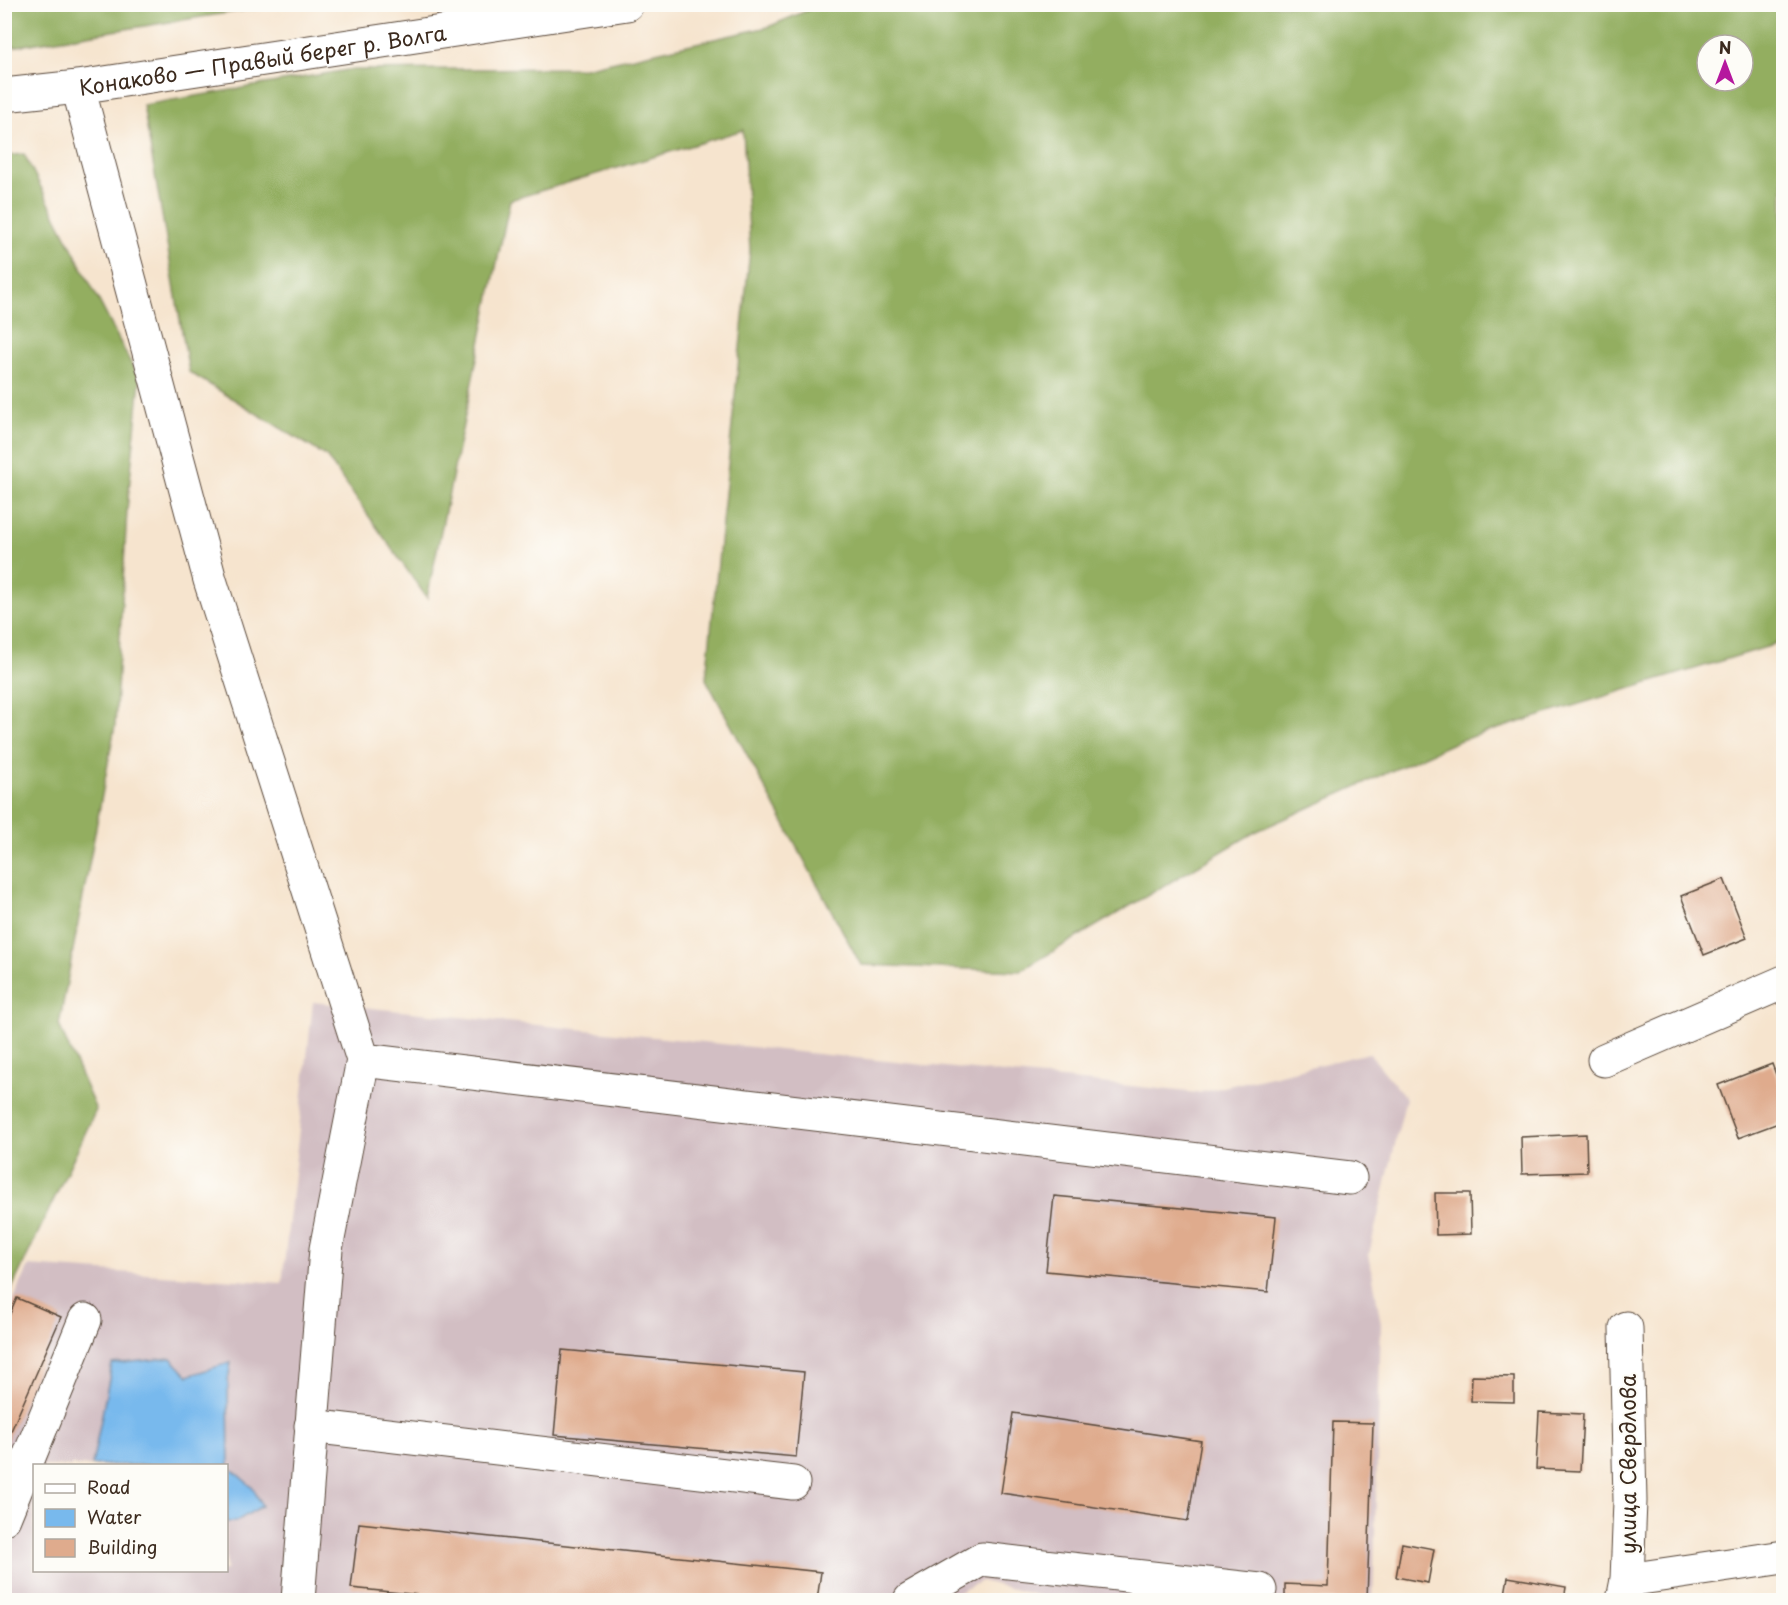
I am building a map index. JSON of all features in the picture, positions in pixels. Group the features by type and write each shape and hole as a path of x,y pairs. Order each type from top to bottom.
{"street":[{"name":"Конаково — Правый берег р. Волга","path":"4,95 78,87 627,4"},
{"path":"78,87 210,580 363,1060 326,1249 298,1600"},
{"path":"1604,1060 1784,982"},
{"path":"363,1060 1350,1178"},
{"path":"4,1518 86,1320"},
{"name":"улица Свердлова","path":"1625,1590 1630,1501 1626,1328"},
{"path":"311,1426 793,1483"},
{"path":"1625,1590 1784,1557"},
{"path":"910,1600 982,1559 1260,1590"}],"shaded area":[{"path":"313,1002 1198,1093 1369,1053 1406,1098 1369,1254 1381,1324 1373,1600 1055,1600 981,1581 943,1600 5,1600 5,1318 29,1266 282,1283"}],"green space":[{"path":"5,4 278,4 278,5 5,48"},
{"path":"820,5 1783,5 1783,639 1770,646 1458,741 1255,832 1020,971 861,965 706,679 750,250 743,130 510,200 427,598 326,456 189,372 143,105 347,70 584,68 768,27"},
{"path":"24,154 140,381 127,510 115,726 59,1025 96,1110 5,1303 4,156"}],"water":[{"path":"171,1358 188,1376 231,1362 228,1381 229,1467 253,1488 262,1506 235,1522 228,1522 228,1464 92,1464 112,1364"}],"building":[{"path":"1724,879 1747,938 1704,955 1681,896"},
{"path":"1772,1064 1784,1096 1784,1121 1738,1138 1718,1085"},
{"path":"1586,1134 1587,1172 1522,1174 1521,1137"},
{"path":"1435,1193 1470,1193 1471,1234 1436,1235"},
{"path":"1054,1196 1276,1217 1268,1292 1046,1271"},
{"path":"17,1298 61,1317 4,1447 4,1327"},
{"path":"562,1350 804,1372 796,1457 554,1435"},
{"path":"1472,1376 1514,1377 1514,1402 1471,1401"},
{"path":"1539,1412 1583,1414 1580,1471 1536,1469"},
{"path":"1013,1413 1201,1441 1188,1521 1001,1493"},
{"path":"1333,1422 1373,1423 1367,1600 1285,1600 1285,1584 1328,1586"},
{"path":"359,1523 821,1572 817,1600 470,1600 351,1588"},
{"path":"1402,1543 1434,1549 1428,1583 1396,1577"},
{"path":"1508,1577 1566,1587 1564,1600 1504,1600"}]}
